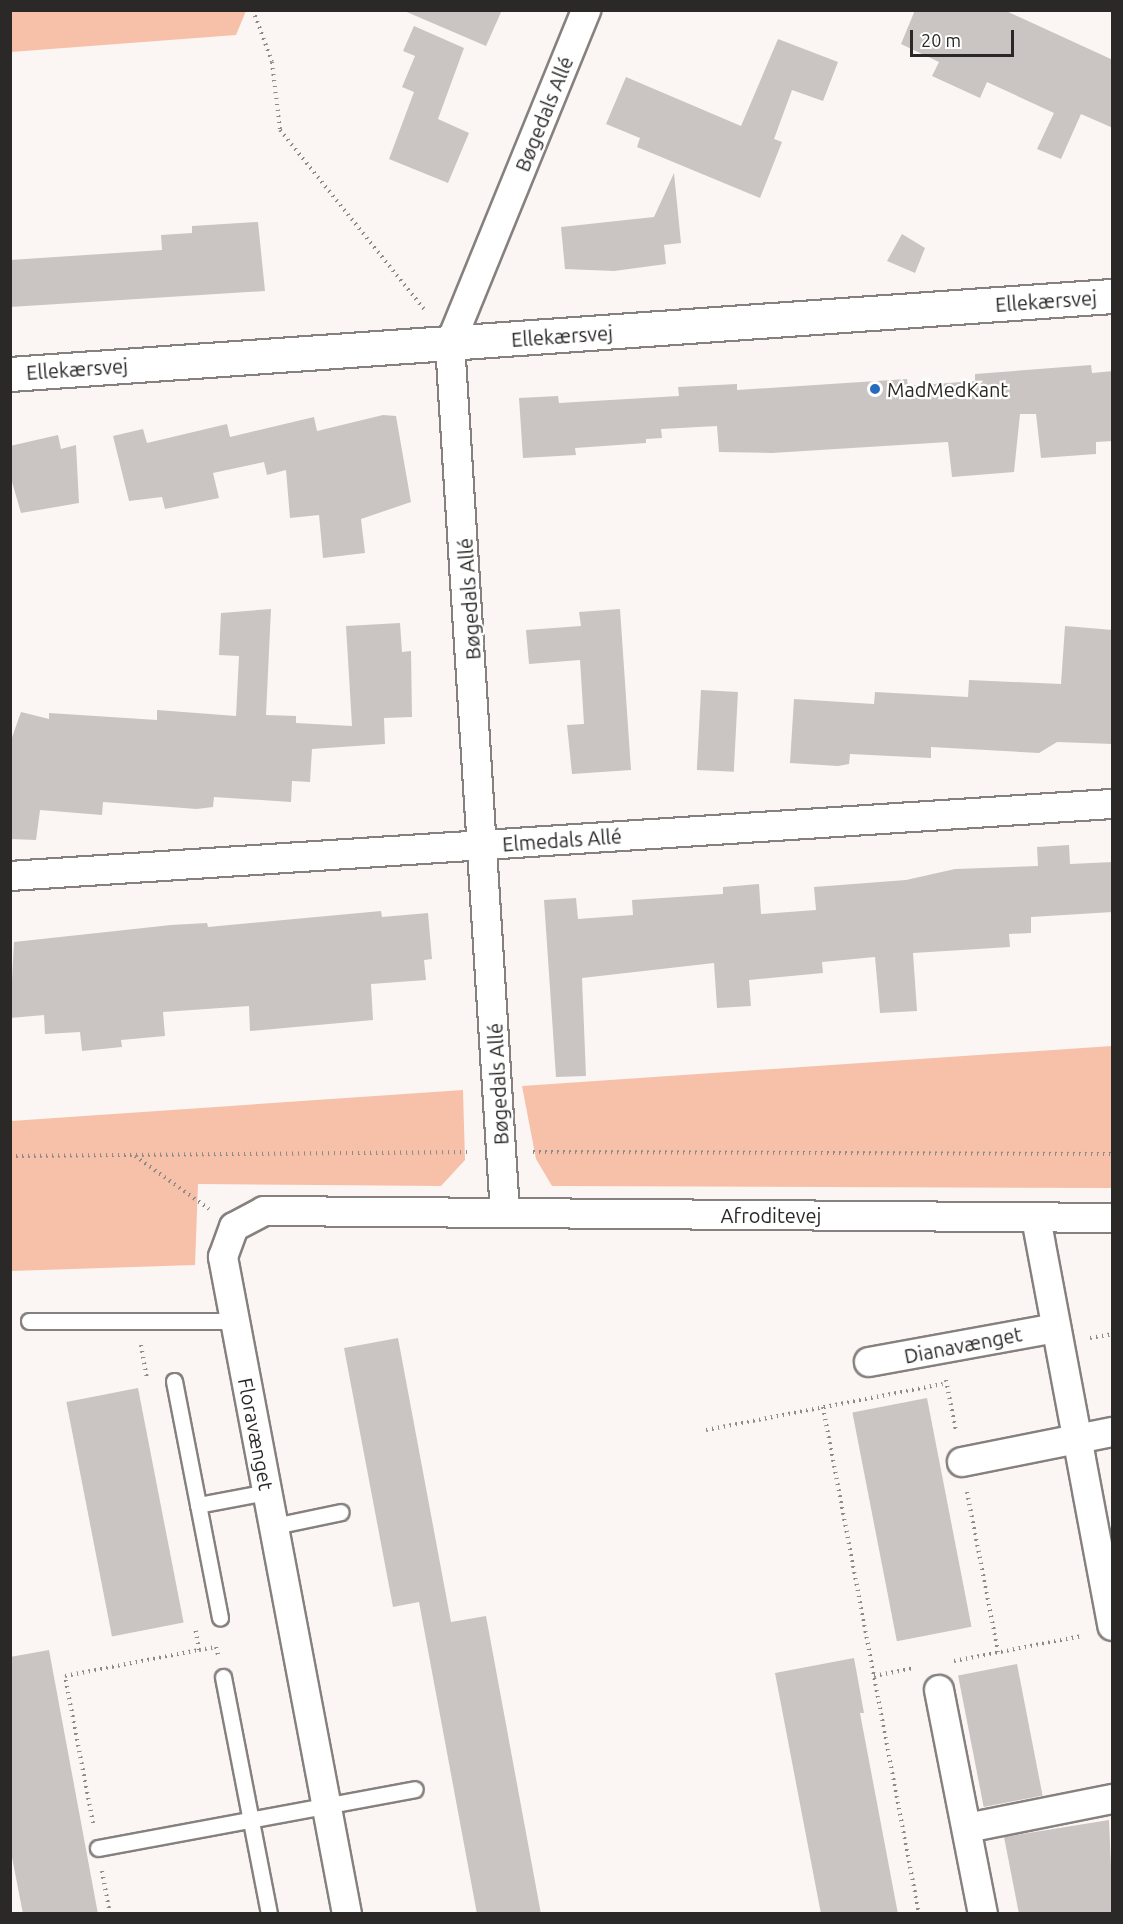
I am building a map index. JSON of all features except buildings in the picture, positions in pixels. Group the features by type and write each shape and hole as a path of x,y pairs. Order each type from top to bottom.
{"street":[{"name":"Bøgedals Allé","path":"506,1213 486,845 450,344 586,10"},
{"name":"Ellekærsvej","path":"10,374 1113,296"},
{"name":"Elmedals Allé","path":"10,876 1113,804"},
{"path":"234,1227 264,1211 506,1213"},
{"name":"Afroditevej","path":"506,1213 1113,1218"},
{"path":"1036,1218 1056,1328 1095,1435 1101,1631"},
{"name":"Floravænget","path":"234,1227 223,1257 347,1914"},
{"name":"Dianavænget","path":"869,1362 1056,1328"},
{"path":"962,1462 1095,1435"},
{"path":"933,1678 967,1828 983,1914"},
{"path":"967,1828 1113,1799"}],"lane":[{"path":"29,1321 235,1321"},
{"path":"174,1381 220,1618"},
{"path":"198,1505 267,1491"},
{"path":"274,1526 341,1512"},
{"path":"223,1677 269,1914"},
{"path":"98,1848 326,1803 415,1790"}],"path":[{"path":"253,10 272,62 280,130 450,344"},
{"path":"10,1156 502,1152 1113,1154"},
{"path":"134,1155 234,1227"},
{"path":"136,1321 149,1387"},
{"path":"940,1349 998,1652"},
{"path":"706,1430 958,1381"},
{"path":"823,1407 919,1914"},
{"path":"110,1914 65,1676 199,1650 193,1618"},
{"path":"947,1662 1101,1631"},
{"path":"874,1676 933,1678"}],"shaded area":[{"path":"11,10 246,11 236,35 11,52"},
{"path":"1112,1046 1112,1188 552,1186 536,1159 522,1086"},
{"path":"463,1090 465,1160 441,1186 198,1184 195,1265 11,1271 11,1121"}],"place":[{"name":"MadMedKant","path":"875,389"}]}
